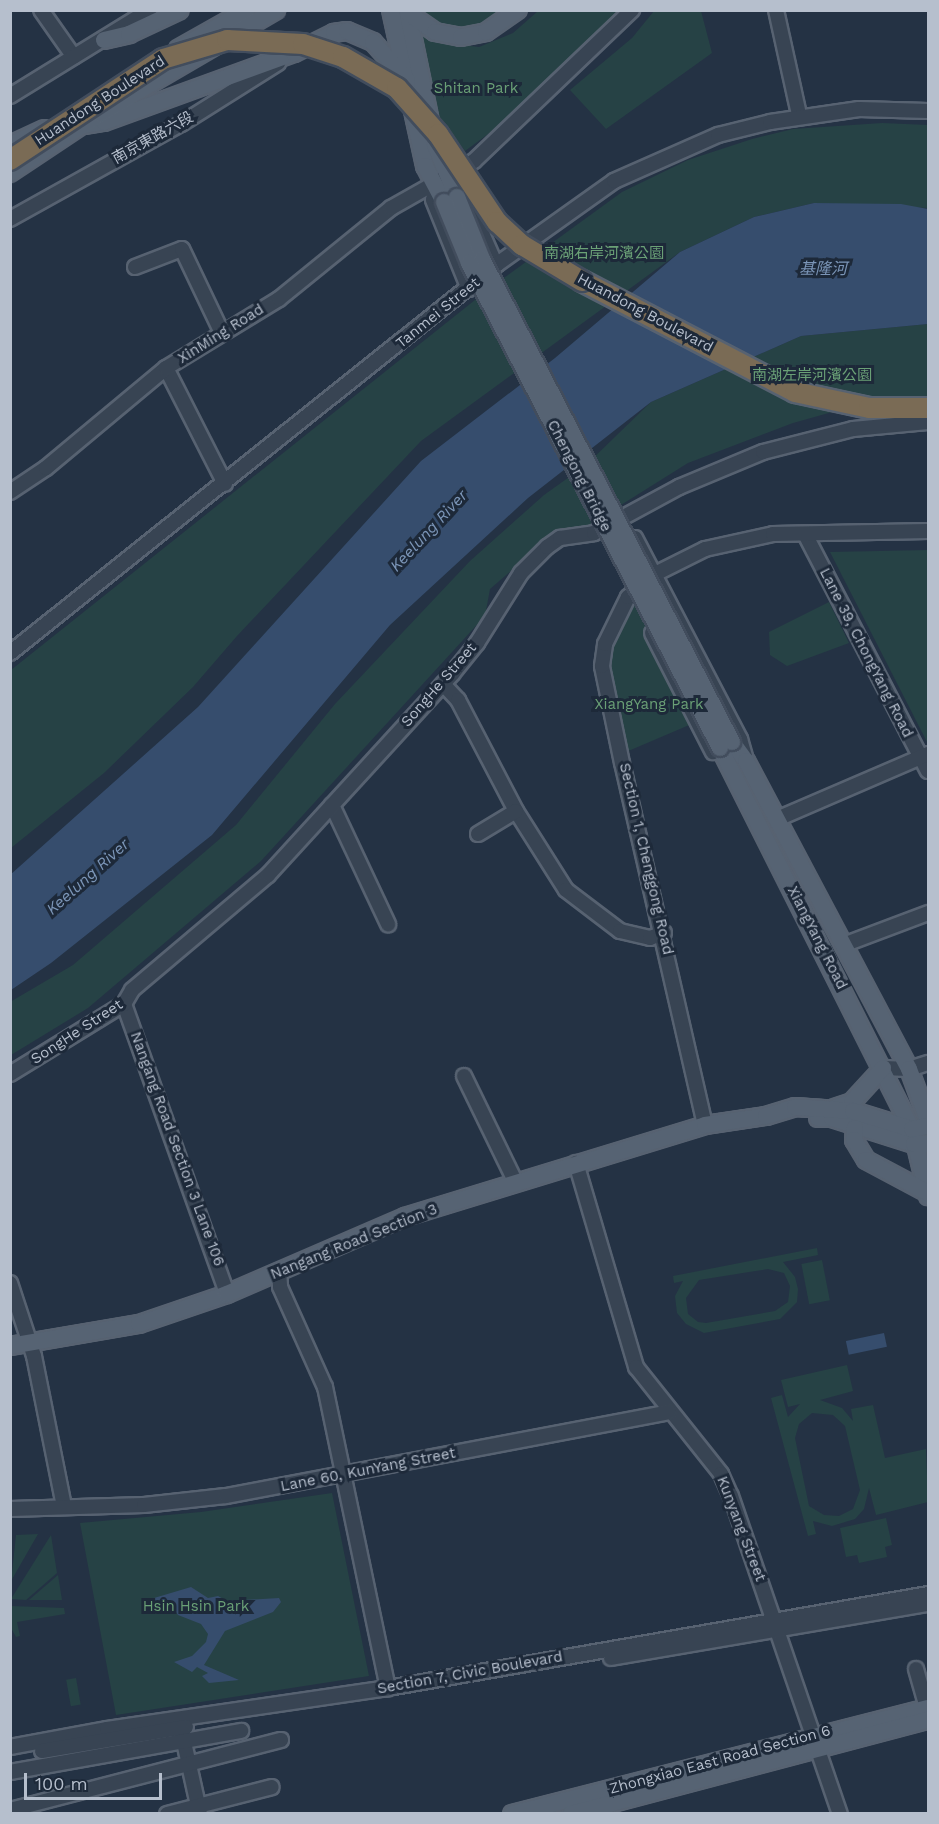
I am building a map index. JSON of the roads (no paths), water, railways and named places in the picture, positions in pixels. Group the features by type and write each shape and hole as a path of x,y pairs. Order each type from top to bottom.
{"highway":[{"name":"Huandong Boulevard","path":"10,145 142,62 180,46 217,37 288,37 354,58 390,81 437,133 483,206 519,243 583,280 796,391 869,408 928,408"},
{"name":"Huandong Boulevard","path":"10,160 163,59 227,40 294,43 343,57 397,88 438,134 483,205 505,230"}],"main road":[{"path":"104,40 129,34 180,10"},
{"path":"10,145 47,128 139,71 247,10"},
{"path":"10,173 84,125 276,10"},
{"path":"402,11 435,32 461,37 486,32 518,10"},
{"path":"402,11 407,80 426,166 442,180"},
{"path":"402,11 442,180"},
{"path":"84,125 104,122 294,53 321,38 347,31 376,44 407,80"},
{"name":"Chengong Bridge","path":"442,180 726,745"},
{"name":"XiangYang Road","path":"726,745 747,761 909,1068 928,1120"},
{"name":"XiangYang Road","path":"726,745 728,769 918,1139"},
{"path":"766,1116 795,1107 831,1108 852,1102 883,1068"},
{"path":"831,1108 918,1139"},
{"path":"766,1116 832,1118 855,1128 918,1139"},
{"name":"Nangang Road Section 3","path":"10,1346 29,1345 139,1324 227,1294 405,1217 515,1181 705,1125 766,1116"},
{"path":"928,1126 918,1139 928,1195"},
{"path":"855,1128 854,1140 866,1160 928,1195"},
{"name":"Zhongxiao East Road Section 6","path":"570,1814 816,1742 928,1712"},
{"name":"Zhongxiao East Road Section 6","path":"512,1814 816,1742"}],"street":[{"path":"41,10 74,57"},
{"path":"10,96 150,10"},
{"name":"XinMing Road","path":"10,492 46,468 166,368 279,299 391,208 474,161 632,10"},
{"path":"776,10 799,115"},
{"name":"南京東路六段","path":"10,219 181,124 294,53"},
{"name":"Tanmei Street","path":"10,653 225,484 496,265 614,181 672,153 718,135 799,115 859,109 928,111"},
{"path":"469,289 433,200 442,180 463,190 496,265"},
{"path":"135,267 182,249 222,333"},
{"path":"166,368 225,484"},
{"name":"SongHe Street","path":"10,1074 124,1004 132,990 268,875 447,679 477,643 521,573 540,553 560,538 594,533 678,487 763,452 853,429 928,422"},
{"path":"624,516 740,739 747,761"},
{"path":"728,769 715,755 639,607 628,597 654,574 705,549 726,543 805,534 928,531"},
{"name":"Lane 39, ChongYang Road","path":"805,534 924,756 928,771"},
{"name":"Section 1, Chenggong Road","path":"628,597 604,644 602,666 664,933 705,1125"},
{"path":"447,679 516,811 554,874 584,905 620,931 650,938 664,933"},
{"path":"777,819 924,756"},
{"path":"332,805 388,924"},
{"path":"478,834 516,811"},
{"path":"843,945 928,913"},
{"name":"Nangang Road Section 3 Lane 106","path":"124,1004 227,1294"},
{"path":"883,1068 909,1068 928,1063"},
{"path":"464,1076 515,1181"},
{"name":"Kunyang Street","path":"576,1163 632,1357 669,1412 721,1474 776,1625 840,1814"},
{"path":"279,1271 280,1287 325,1388 388,1688"},
{"path":"10,1283 29,1345 64,1506"},
{"name":"Lane 60, KunYang Street","path":"10,1509 144,1504 226,1496 345,1476 669,1412"},
{"name":"Section 7, Civic Boulevard","path":"10,1756 181,1729 776,1625 928,1594"},
{"name":"Section 7, Civic Boulevard","path":"10,1747 181,1729 388,1688 776,1625 928,1604"},
{"path":"916,1669 928,1712"},
{"path":"181,1729 199,1809"},
{"path":"10,1772 181,1729 241,1731"},
{"path":"11,1810 281,1740"},
{"path":"167,1814 199,1809 272,1787"}],"water":[{"name":"基隆河","path":"814,203 901,204 928,209 928,324 801,336 651,402 528,498 390,625 212,835 51,963 11,990 10,875 198,707 421,461 555,358 680,252 754,217"},
{"path":"884,1333 887,1347 849,1355 846,1341"},
{"path":"191,1587 208,1598 218,1596 227,1601 279,1598 281,1602 273,1612 225,1631 204,1665 239,1680 209,1683 202,1676 208,1673 197,1667 192,1672 174,1662 192,1656 206,1642 208,1634 201,1624 178,1615 174,1609 144,1601"}],"park label":[{"name":"Shitan Park","path":"476,89"},
{"name":"南湖右岸河濱公園","path":"604,254"},
{"name":"南湖左岸河濱公園","path":"812,376"},
{"name":"XiangYang Park","path":"649,705"},
{"name":"Hsin Hsin Park","path":"196,1607"}],"water label":[{"name":"Keelung River","path":"429,531"},
{"name":"Keelung River","path":"88,877"}]}
